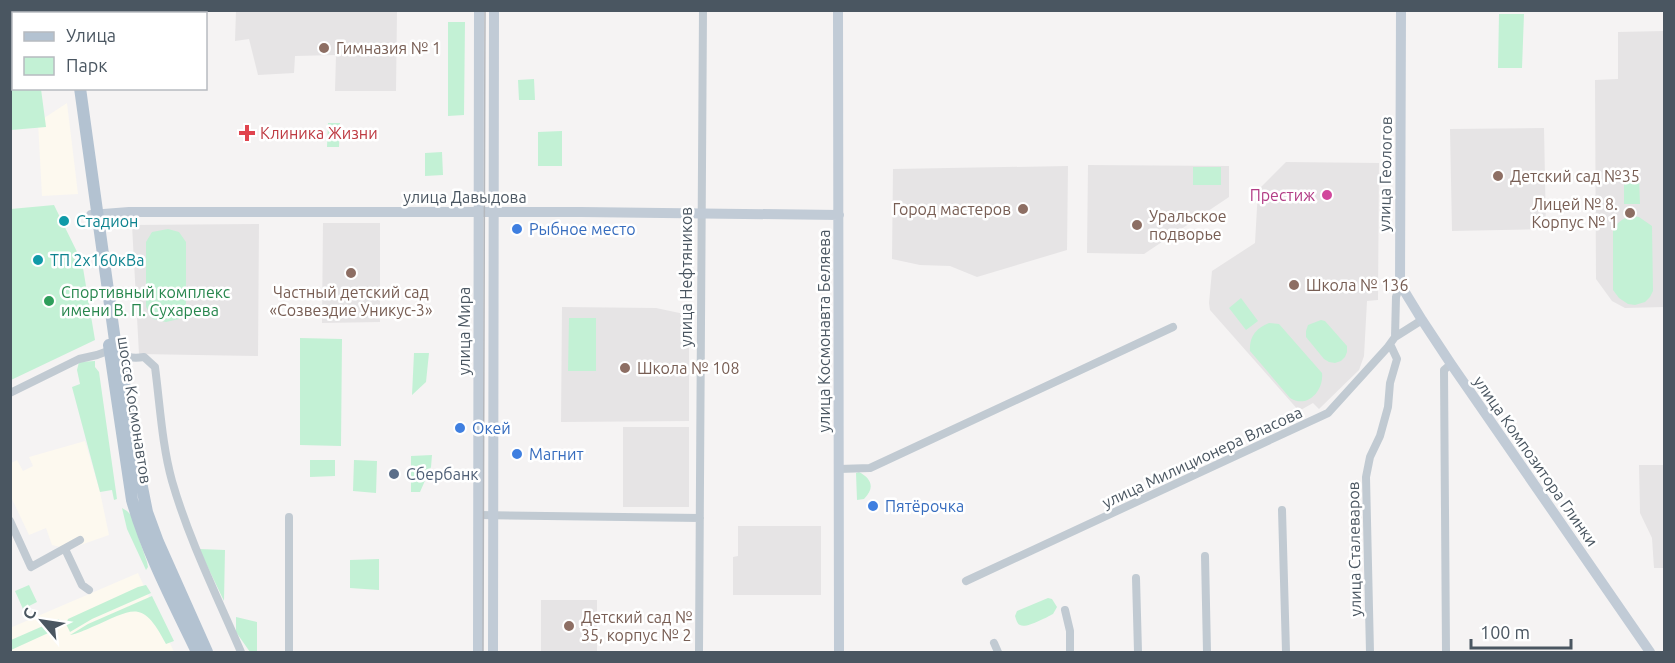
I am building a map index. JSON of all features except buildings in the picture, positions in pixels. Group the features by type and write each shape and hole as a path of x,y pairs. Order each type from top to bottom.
{"main road":[{"name":"шоссе Космонавтов","path":"72,90 94,214"},
{"name":"шоссе Космонавтов","path":"80,90 94,214 132,500 158,572 197,652"},
{"name":"шоссе Космонавтов","path":"113,349 122,369 147,512 207,652"}],"street":[{"name":"улица Мира","path":"478,652 479,10"},
{"name":"улица Мира","path":"493,652 494,10"},
{"name":"улица Нефтяников","path":"699,652 703,10"},
{"name":"улица Космонавта Беляева","path":"838,10 839,652"},
{"name":"улица Геологов","path":"1392,340 1396,297 1400,284 1401,10"},
{"name":"улица Давыдова","path":"94,214 129,212 494,212 839,215"},
{"name":"улица Композитора Глинки","path":"1400,284 1451,364 1650,652"},
{"name":"улица Милиционера Власова","path":"966,581 1328,413 1392,340 1422,321"},
{"path":"839,469 870,468 1173,327"},
{"name":"улица Сталеваров","path":"1370,652 1366,477 1370,458 1380,436 1388,407 1390,383 1397,359 1392,340"},
{"path":"10,393 79,359 97,356 113,349"},
{"name":"шоссе Космонавтов","path":"113,349 132,359 144,357 155,367 172,482 194,544 241,652"},
{"path":"1446,652 1444,370 1451,364"},
{"path":"1282,510 1286,652"},
{"path":"478,515 700,518"},
{"path":"289,517 289,652"},
{"path":"10,521 31,567 80,540"},
{"path":"65,549 82,585 89,590"},
{"path":"1205,556 1207,652"},
{"path":"1136,578 1138,652"},
{"path":"1065,610 1070,631 1070,652"},
{"path":"994,643 998,652"}],"shaded area":[{"name":"Гимназия № 1","path":"236,11 397,11 396,91 335,91 336,55 295,56 294,73 258,75 249,39 235,41"},
{"name":"Лицей № 8. Корпус № 1","path":"1664,31 1664,307 1625,308 1612,301 1596,279 1595,80 1618,79 1618,32"},
{"path":"67,103 78,194 42,196 38,122"},
{"name":"Детский сад №35","path":"1544,128 1546,229 1452,231 1450,129"},
{"name":"Школа № 136","path":"1286,162 1379,163 1378,300 1367,301 1364,356 1359,370 1319,409 1313,403 1299,411 1210,310 1209,303 1212,271 1255,243 1258,190"},
{"name":"Уральское подворье","path":"1088,165 1229,166 1229,197 1144,254 1087,253"},
{"path":"1068,166 1067,250 977,277 950,266 920,265 892,259 893,169"},
{"name":"Частный детский сад «Созвездие Уникус-3»","path":"323,223 380,223 380,322 322,323"},
{"path":"259,224 258,356 139,354 132,225"},
{"name":"Школа № 108","path":"562,307 656,308 689,315 689,421 561,422"},
{"path":"623,427 689,427 689,507 623,507"},
{"path":"85,441 100,492 109,535 69,549 52,545 46,528 29,535 11,497 11,463 17,460 23,471 33,466 29,457"},
{"path":"1639,465 1664,465 1664,568 1654,568 1652,538 1640,513"},
{"path":"738,526 821,526 821,595 733,595 733,557 738,556"},
{"path":"138,573 174,652 11,652 10,628"},
{"name":"Детский сад № 35, корпус № 2","path":"541,600 597,600 597,652 541,652"}],"green space":[{"path":"11,10 29,11 12,12 12,90 41,90 46,127 11,130"},
{"path":"1499,14 1524,14 1522,68 1498,68"},
{"path":"448,22 465,22 464,115 448,116"},
{"path":"534,79 535,100 519,100 518,80"},
{"path":"328,123 340,123 339,147 327,147"},
{"path":"562,131 562,166 538,166 538,132"},
{"path":"442,152 443,175 425,176 425,153"},
{"path":"1193,167 1221,167 1221,185 1193,185"},
{"path":"1624,177 1639,177 1640,204 1624,204"},
{"name":"Спортивный комплекс имени В. П. Сухарева","path":"54,205 82,262 95,340 11,380 11,209"},
{"path":"1633,216 1639,217 1652,226 1653,291 1645,302 1635,305 1628,304 1619,298 1613,290 1613,229 1622,220"},
{"path":"168,229 179,232 186,242 186,307 179,319 166,322 153,319 146,307 146,242 152,232"},
{"path":"1241,298 1258,321 1246,330 1229,308"},
{"path":"569,318 596,318 596,371 568,371"},
{"path":"1321,320 1325,321 1347,346 1345,357 1341,361 1335,363 1324,359 1306,337 1308,325"},
{"path":"1269,323 1279,324 1322,373 1317,392 1308,400 1296,401 1290,398 1250,351 1254,334"},
{"path":"300,338 342,339 341,446 300,445"},
{"path":"414,353 429,353 426,382 412,395"},
{"path":"95,361 95,367 99,372 117,499 114,500 112,490 100,492 72,387 80,384 77,370 79,362"},
{"path":"432,455 431,467 420,492 411,492 411,456"},
{"path":"310,460 335,460 335,476 310,477"},
{"path":"354,460 377,461 376,493 353,491"},
{"path":"859,472 867,478 871,487 864,499 857,500 856,473"},
{"path":"122,508 131,515 147,562 146,570 127,529"},
{"path":"199,549 225,550 224,601"},
{"path":"379,559 379,590 350,588 350,560"},
{"path":"29,585 37,602 23,609 15,591"},
{"path":"146,585 151,593 92,619 70,632 66,624 68,619"},
{"path":"152,596 174,641 166,644 150,619 136,612 128,612 70,635 88,624"},
{"path":"1048,598 1052,599 1057,607 1053,614 1027,625 1018,624 1015,616 1017,611"},
{"path":"236,617 257,622 257,652 250,652 236,632"},
{"path":"59,619 60,624 57,629 11,650 11,640"}],"tram line":[{"path":"483,652 485,10"}],"place":[{"name":"Гимназия № 1","path":"324,48"},
{"name":"Клиника Жизни","path":"247,133"},
{"name":"Детский сад №35","path":"1498,176"},
{"name":"Престиж","path":"1327,195"},
{"name":"Город мастеров","path":"1023,209"},
{"name":"Лицей № 8. Корпус № 1","path":"1630,213"},
{"name":"Стадион","path":"64,221"},
{"name":"Уральское подворье","path":"1137,225"},
{"name":"Рыбное место","path":"517,229"},
{"name":"ТП 2х160кВа","path":"38,260"},
{"name":"Частный детский сад «Созвездие Уникус-3»","path":"351,273"},
{"name":"Школа № 136","path":"1294,285"},
{"name":"Спортивный комплекс имени В. П. Сухарева","path":"49,301"},
{"name":"Школа № 108","path":"625,368"},
{"name":"Окей","path":"460,428"},
{"name":"Магнит","path":"517,454"},
{"name":"Сбербанк","path":"394,474"},
{"name":"Пятёрочка","path":"873,506"},
{"name":"Детский сад № 35, корпус № 2","path":"569,626"}]}
